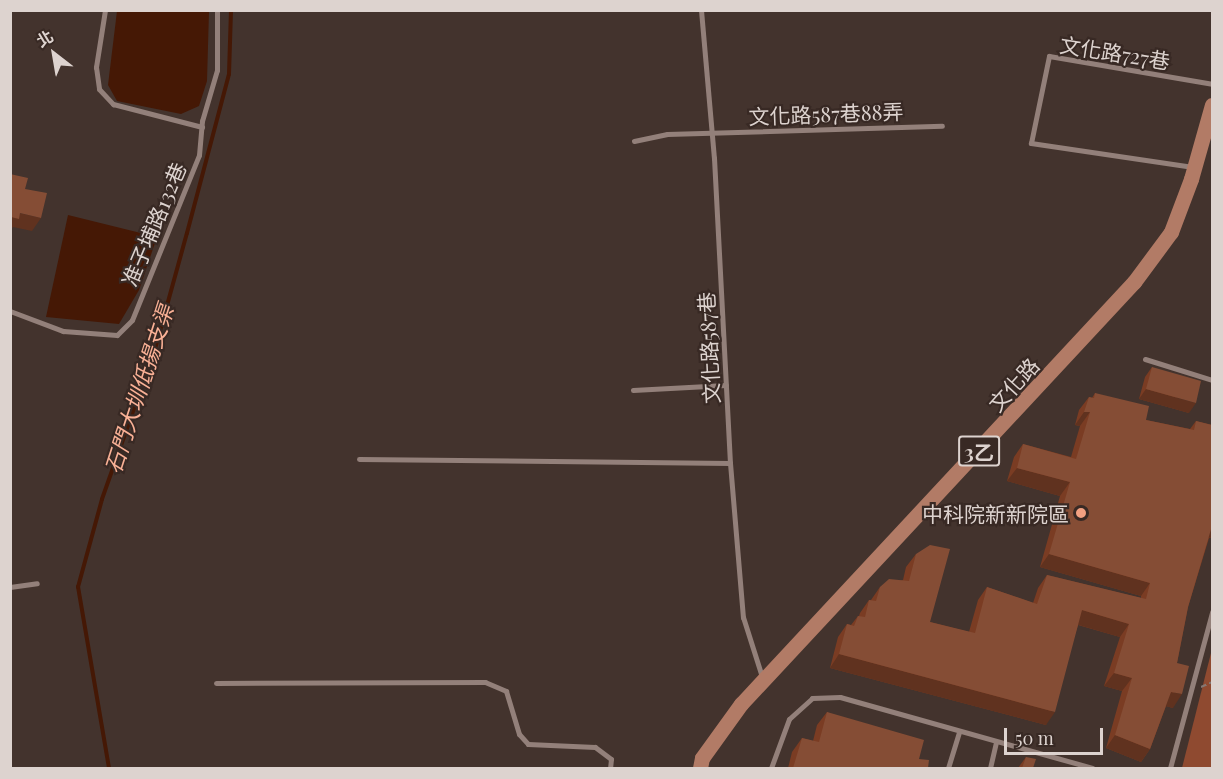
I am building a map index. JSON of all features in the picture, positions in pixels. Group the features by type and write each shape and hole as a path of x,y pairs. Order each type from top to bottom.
{"main road":[{"name":"文化路","path":"698,765 763,681 1134,282 1171,232 1195,167 1212,105"}],"lane":[{"path":"105,10 96,67 99,89 113,104 202,127"},
{"name":"准子埔路132巷","path":"10,311 63,331 117,335 132,320 200,155 202,127 216,70 217,10"},
{"name":"文化路587巷","path":"701,10 712,134 730,463 743,617 763,681"},
{"name":"文化路727巷","path":"1195,167 1031,143 1049,56 1212,84"},
{"name":"文化路587巷88弄","path":"634,141 667,134 942,126"},
{"path":"1145,359 1212,380"},
{"path":"633,390 726,385"},
{"path":"359,459 730,463"},
{"path":"10,587 37,583"},
{"path":"1170,768 1212,612"},
{"path":"216,683 485,682 506,691 519,734 528,744 595,747 611,759 610,768"},
{"path":"771,768 789,719 812,698 840,698 1092,768"},
{"path":"948,768 959,732"},
{"path":"990,768 996,742"}],"shaded area":[{"path":"117,11 209,11 207,81 199,106 181,114 117,101 108,85"},
{"path":"68,215 157,237 139,290 119,324 46,317"},
{"path":"1212,649 1212,768 1182,768"}],"building":[{"path":"10,174 28,178 25,189 47,193 41,218 20,213 19,219 11,217 10,221"},
{"path":"1152,367 1201,381 1196,403 1146,389"},
{"path":"1095,393 1149,406 1146,420 1194,430 1196,421 1212,425 1212,526 1188,607 1177,663 1189,666 1182,694 1171,692 1150,749 1115,735 1132,678 1114,673 1129,624 1082,610 1055,712 839,654 847,624 854,626 858,616 865,617 869,600 876,601 880,587 889,579 909,581 916,554 930,545 950,549 930,622 975,633 987,587 1037,604 1047,575 1146,599 1150,583 1049,554 1070,482 1017,468 1023,444 1076,459 1090,412 1084,412 1089,397 1094,398"},
{"path":"827,712 924,740 919,759 929,760 928,768 793,768 802,738 819,742"},
{"path":"1026,757 1036,759 1033,768 1022,768"}],"waterway":[{"name":"石門大圳低揚支渠","path":"109,768 78,587 102,499 155,349 187,233 229,74 231,10"}],"place":[{"name":"中科院新新院區","path":"1081,513"}]}
